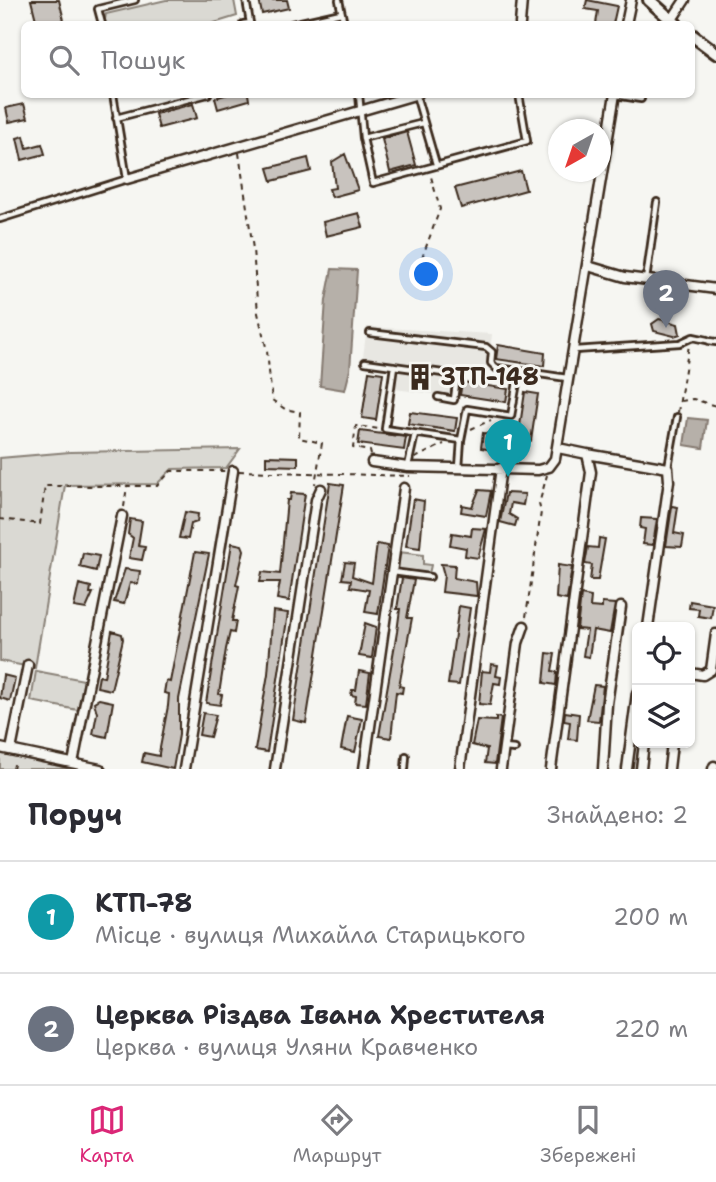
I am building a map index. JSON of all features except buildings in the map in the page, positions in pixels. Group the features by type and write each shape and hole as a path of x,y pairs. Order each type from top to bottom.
{"street":[{"path":"520,21 522,0"},
{"path":"627,21 631,0"},
{"path":"649,0 672,21"},
{"path":"675,21 685,0"},
{"path":"695,38 716,53"},
{"path":"127,179 405,98"},
{"path":"372,462 409,470 549,467 558,448 615,98"},
{"path":"588,266 646,280 716,289"},
{"path":"558,448 668,468 669,481 649,622"},
{"path":"551,769 592,472 587,454"},
{"path":"460,769 501,468"},
{"path":"184,769 233,471"},
{"path":"364,769 404,488"},
{"path":"275,769 319,492"},
{"path":"73,763 122,516"},
{"path":"603,769 607,704 621,607"},
{"path":"501,769 518,643 524,626"},
{"path":"695,674 703,675 710,670 716,634"},
{"path":"14,750 28,665"},
{"path":"627,769 632,731"},
{"path":"0,748 100,769"},
{"path":"641,769 643,748"},
{"path":"669,769 671,748"}],"lane":[{"path":"101,21 98,9 135,0"},
{"path":"246,0 251,21"},
{"path":"339,0 343,21"},
{"path":"305,21 341,13"},
{"path":"0,219 127,179 114,98"},
{"path":"116,118 193,98"},
{"path":"360,98 363,138 373,183 527,141 520,98"},
{"path":"417,98 436,164"},
{"path":"634,98 641,99"},
{"path":"363,138 423,123"},
{"path":"646,280 657,202"},
{"path":"370,332 486,347 492,352 491,363 496,368 568,378"},
{"path":"575,350 680,343 690,338 716,342"},
{"path":"365,362 457,375 454,400 438,397"},
{"path":"394,366 385,429 461,440"},
{"path":"458,469 467,409 511,416 519,371"},
{"path":"668,468 677,417"},
{"path":"409,470 415,434"},
{"path":"392,572 430,577"},
{"path":"504,748 515,749"},
{"path":"405,769 406,756"}],"path":[{"path":"238,145 253,249 258,313 267,351 272,400 285,409 300,412 299,438 322,443 317,473 319,492"},
{"path":"422,258 440,209 428,167"},
{"path":"677,417 690,338"},
{"path":"680,401 692,399 716,406"},
{"path":"372,462 370,451 353,448 356,426 385,429"},
{"path":"524,626 541,512 540,495 549,467"},
{"path":"0,519 40,524 45,486 157,486 166,475 177,470 317,473 409,470 404,488"},
{"path":"122,516 127,486"},
{"path":"13,769 14,750"}],"shaded area":[{"path":"166,0 234,0 237,16 221,21 105,21 106,14"},
{"path":"332,269 357,270 350,370 345,390 320,386 326,300"},
{"path":"367,327 492,334 487,377 454,372 450,396 394,389 396,369 362,364"},
{"path":"688,418 707,420 703,448 684,445"},
{"path":"240,449 226,468 172,469 157,484 65,485 35,668 0,661 0,458 70,452"},
{"path":"399,552 423,555 423,564 431,565 429,574 398,571"},
{"path":"36,671 84,680 78,710 31,701"},
{"path":"0,753 68,768 0,769"}],"place":[{"name":"Церква Різдва Івана Хрестителя","path":"666,328"},
{"name":"ЗТП-148","path":"420,377"},
{"name":"КТП-78","path":"508,477"}]}
